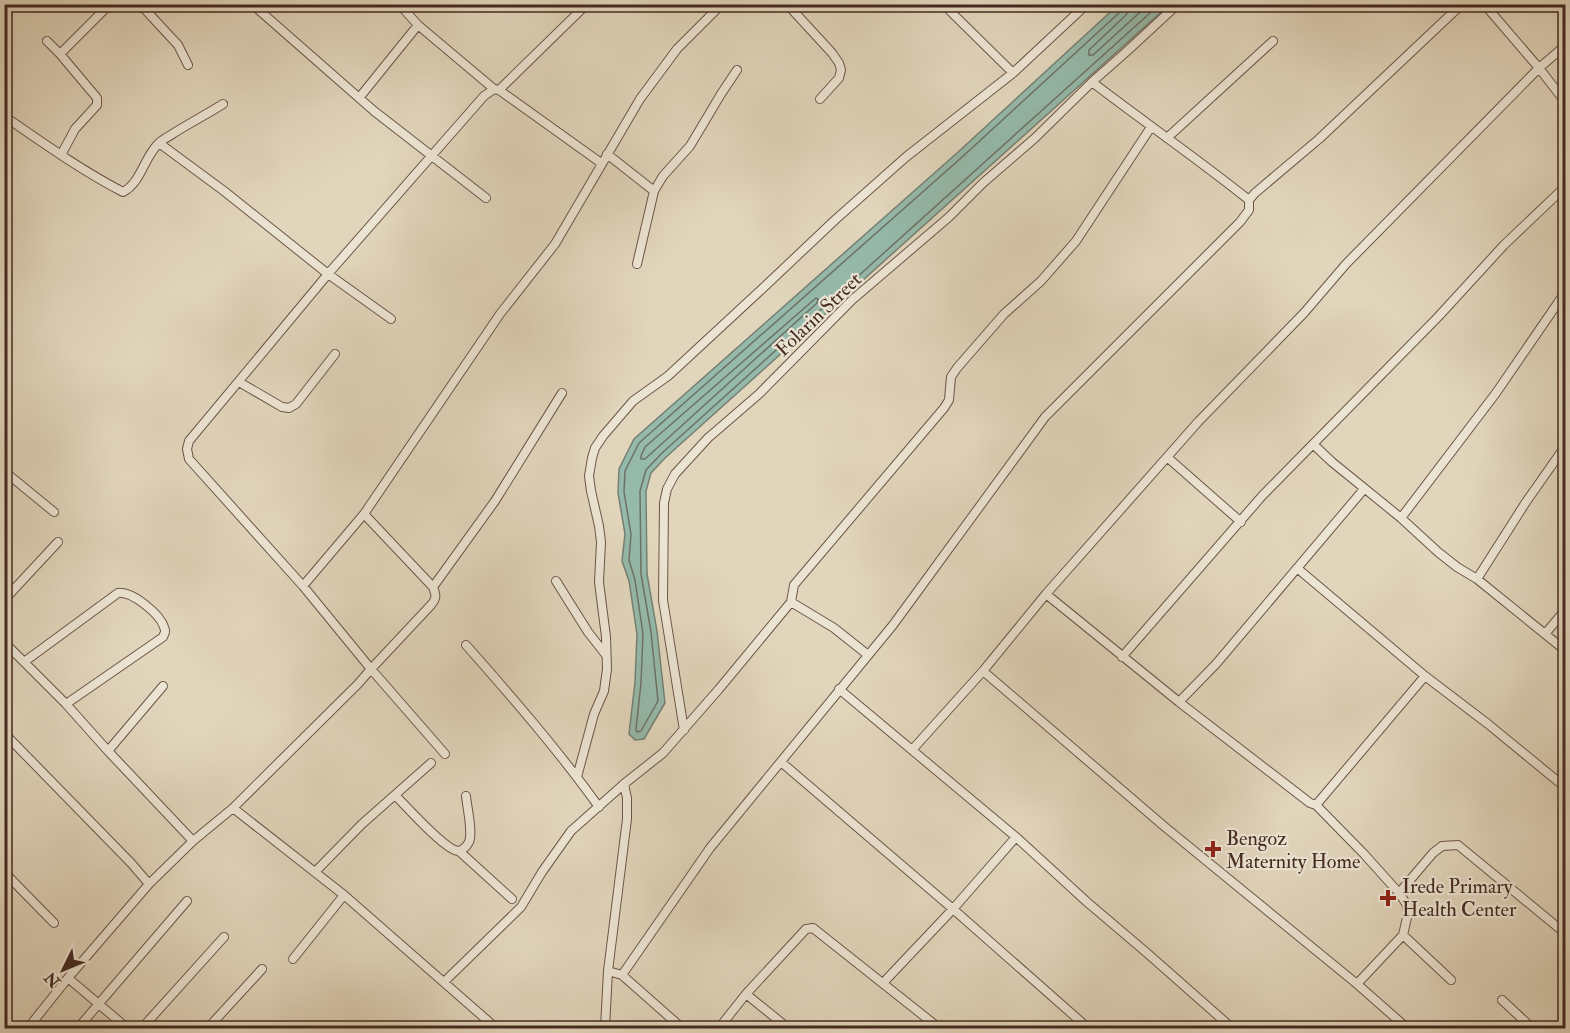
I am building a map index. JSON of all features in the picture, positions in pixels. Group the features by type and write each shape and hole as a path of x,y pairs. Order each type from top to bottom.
{"street":[{"path":"60,54 110,4"},
{"path":"140,4 178,45 188,65"},
{"path":"252,4 359,98 486,198"},
{"path":"399,4 418,25 496,89 601,163"},
{"path":"445,754 303,586 189,459 187,449 189,441 328,274 484,96 496,89 587,4"},
{"path":"303,586 364,514 500,314 555,243 640,99 677,49 722,4"},
{"path":"787,4 839,63 841,70 839,78 820,99"},
{"path":"943,4 1013,73"},
{"path":"577,777 594,714 604,690 607,669 606,637 599,582 600,526 589,476 591,458 595,448 633,401 668,376 836,219 906,157 1013,73 1087,4"},
{"name":"Folarin Street","path":"684,730 663,600 664,503 667,489 675,474 708,438 759,394 852,300 949,217 983,183 1035,138 1092,81 1178,4"},
{"path":"622,975 710,848 893,625 1045,417 1240,222 1249,210 1249,200 1255,193 1319,139 1462,4"},
{"path":"1484,4 1539,68 1566,104"},
{"path":"359,98 418,25"},
{"path":"47,41 97,99 97,105 75,129 61,155"},
{"path":"1167,138 1273,41"},
{"path":"912,750 983,671 1046,594 1206,414 1304,313 1346,264 1539,68 1566,45"},
{"path":"637,264 654,191 663,176 690,146 737,70"},
{"path":"1092,81 1249,200"},
{"path":"4,116 97,179 123,192 130,189 136,181 147,157 159,143 223,104"},
{"path":"444,982 521,907 561,843 579,823 663,753 791,602 794,585 944,408 949,400 951,377 957,368 1004,314 1041,280 1076,241 1151,127"},
{"path":"159,143 224,191 328,274 391,319"},
{"path":"607,154 654,191"},
{"path":"1122,657 1262,496 1438,317 1504,244 1566,186"},
{"path":"1401,518 1496,393 1566,291"},
{"path":"239,382 282,407 289,408 296,404 335,354"},
{"path":"433,587 495,501 562,393"},
{"path":"1314,445 1438,552 1477,579 1566,651"},
{"path":"1477,579 1566,445"},
{"path":"1167,457 1241,522"},
{"path":"4,471 54,512"},
{"path":"1179,702 1216,664 1364,489"},
{"path":"28,1029 68,978 149,884 193,841 233,808 358,684 435,600 433,587 364,514"},
{"path":"4,600 58,542"},
{"path":"1297,568 1425,676 1566,788"},
{"path":"556,581 588,632 607,655"},
{"path":"24,662 118,593 124,592 142,602 157,616 164,626 163,637 66,704"},
{"path":"1046,594 1179,702 1310,803 1316,805 1399,893 1407,905 1408,913 1403,935 1357,984"},
{"path":"791,602 834,627 868,655"},
{"path":"1545,634 1566,609"},
{"path":"4,642 66,704 193,841"},
{"path":"466,645 525,712 599,807"},
{"path":"983,671 1165,827 1357,984 1407,1029"},
{"path":"1316,805 1425,676"},
{"path":"108,751 163,686"},
{"path":"839,689 1016,837 1232,1029"},
{"path":"4,733 131,862 149,884"},
{"path":"781,762 953,909 1088,1029"},
{"path":"315,872 362,824 431,763"},
{"path":"605,1029 608,971 627,819 624,784"},
{"path":"395,795 442,841 452,849 459,851 512,899"},
{"path":"459,851 464,849 469,842 470,835 466,795"},
{"path":"233,808 344,895 496,1029"},
{"path":"883,982 953,909 1016,837"},
{"path":"1399,893 1433,853 1442,846 1458,845 1566,934"},
{"path":"4,872 54,923"},
{"path":"293,958 344,895"},
{"path":"78,1029 187,902"},
{"path":"718,1029 746,994 809,927 883,982 939,1029"},
{"path":"1403,935 1451,980"},
{"path":"142,1029 224,937"},
{"path":"208,1029 262,969"},
{"path":"608,971 622,975 682,1029"},
{"path":"68,978 127,1029"},
{"path":"746,994 788,1029"},
{"path":"1502,1000 1532,1029"}],"water":[{"path":"1119,4 1169,5 651,473 646,491 647,574 657,631 665,703 644,739 635,740 629,734 635,682 637,634 629,581 622,561 625,534 618,493 619,469 634,439 957,153"}],"place":[{"name":"Bengoz Maternity Home","path":"1213,849"},
{"name":"Irede Primary Health Center","path":"1388,898"}]}
